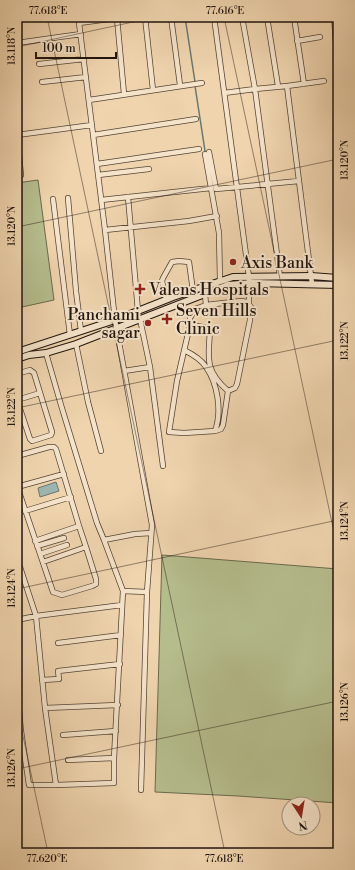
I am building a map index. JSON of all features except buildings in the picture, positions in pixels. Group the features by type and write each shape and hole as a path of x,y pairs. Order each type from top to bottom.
{"main road":[{"path":"17,359 29,355 46,353 76,344 228,285 249,280 280,277 312,276 338,278"},
{"path":"17,352 115,320 166,299 233,277 249,280 338,285"},
{"path":"211,285 212,291"}],"street":[{"path":"124,17 86,20 79,23 116,328 152,525 147,592 141,790"},
{"path":"145,17 153,90"},
{"path":"170,17 180,85"},
{"path":"214,17 249,280 249,304 251,307 250,320 237,384 235,388 228,391"},
{"path":"242,17 255,89 280,277"},
{"path":"267,17 278,86"},
{"path":"294,17 304,84"},
{"path":"334,17 338,70"},
{"path":"117,18 124,94"},
{"path":"17,43 80,34"},
{"path":"297,41 320,37"},
{"path":"39,64 84,59"},
{"path":"42,82 86,77"},
{"path":"224,93 324,81"},
{"path":"89,100 180,85 202,83"},
{"path":"287,86 312,284"},
{"path":"338,98 338,111"},
{"path":"93,135 196,119"},
{"path":"21,175 17,134 92,125"},
{"path":"97,164 199,149"},
{"path":"220,281 219,233 211,188 207,153 216,189 299,181"},
{"path":"98,175 150,168"},
{"path":"101,200 211,188"},
{"path":"128,197 138,311"},
{"path":"68,198 81,331"},
{"path":"53,199 70,335"},
{"path":"105,230 189,221 217,216"},
{"path":"166,299 162,281 172,262 175,261 188,262 193,291"},
{"path":"205,294 206,305"},
{"path":"192,299 195,309"},
{"path":"228,391 223,425 221,429 215,431 184,433 169,432 177,381 190,325 190,318 195,309 206,305 241,301 249,304"},
{"path":"140,319 150,367 163,466"},
{"path":"190,325 209,328 208,360 215,378 228,391"},
{"path":"76,344 88,402 101,451"},
{"path":"184,350 196,357 206,367 213,380 218,403 217,426 215,431"},
{"path":"17,690 29,786 114,783 123,591 97,523 46,353"},
{"path":"124,371 150,367"},
{"path":"17,374 30,370 34,373 52,432 49,436 32,441 30,440 17,400 40,393"},
{"path":"17,456 49,446 54,446 56,449 64,474 79,526 96,579 96,584 92,586 62,595 53,592 17,487 64,474"},
{"path":"26,511 71,498"},
{"path":"36,543 79,526"},
{"path":"104,540 135,534 151,533"},
{"path":"36,543 64,538"},
{"path":"40,554 67,546"},
{"path":"43,562 86,547"},
{"path":"17,558 36,616 45,708 56,785"},
{"path":"123,591 147,592"},
{"path":"17,620 36,616 122,605"},
{"path":"58,643 121,635"},
{"path":"42,680 58,679 58,671 120,664"},
{"path":"45,708 118,705"},
{"path":"63,735 116,731"},
{"path":"68,760 114,758"}],"green space":[{"path":"38,180 54,300 22,307 17,275 17,183"},
{"path":"162,555 338,569 338,803 321,802 321,796 281,796 281,799 155,792"}],"water":[{"path":"56,482 59,491 40,497 38,488"}],"waterway":[{"path":"185,17 195,82"},
{"path":"195,86 205,151"}],"place":[{"name":"Axis Bank","path":"233,262"},
{"name":"Valens Hospitals","path":"140,289"},
{"name":"Seven Hills Clinic","path":"167,319"},
{"name":"Panchami sagar","path":"148,323"}]}
